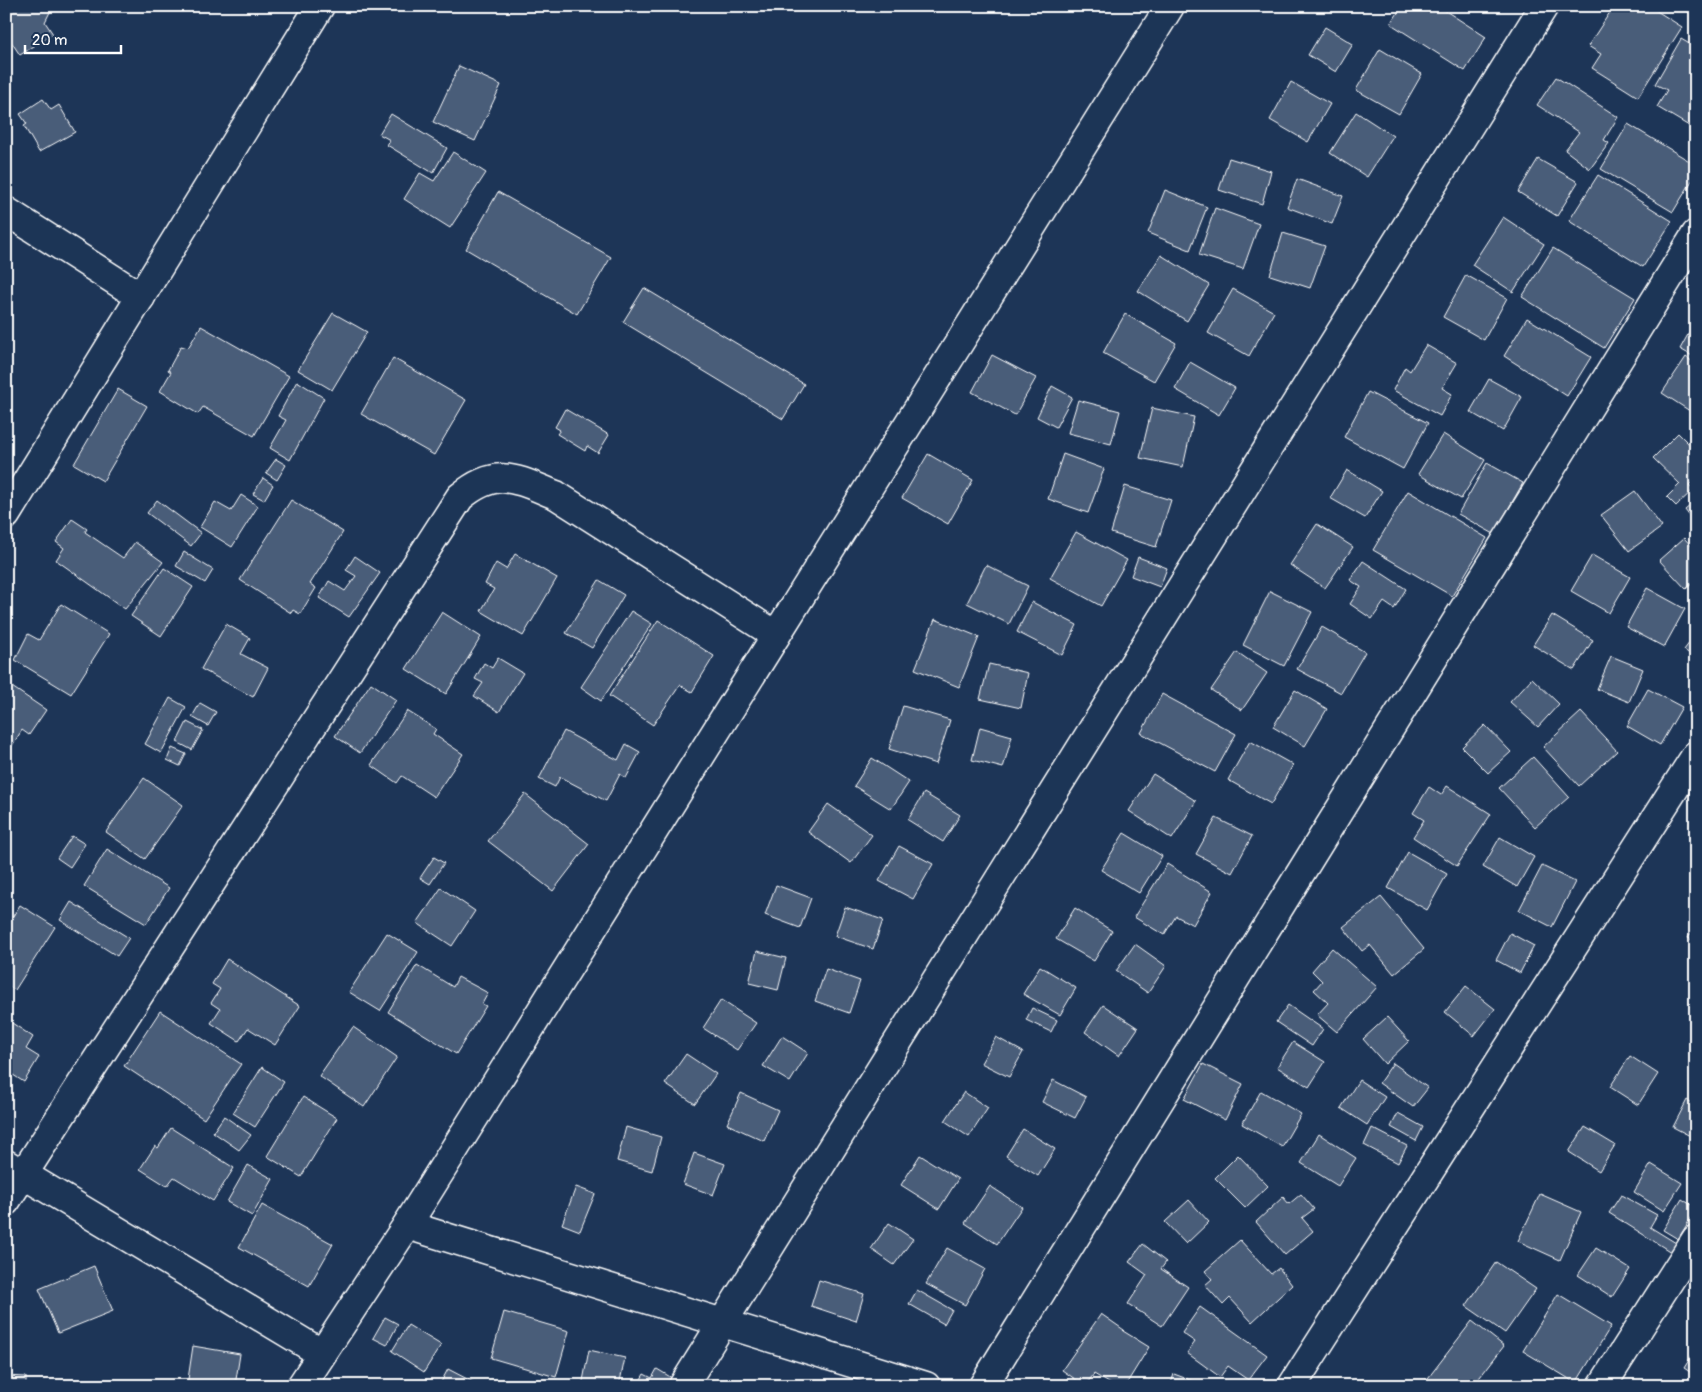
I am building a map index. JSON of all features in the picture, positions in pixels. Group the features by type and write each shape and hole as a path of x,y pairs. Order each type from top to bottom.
{"street":[{"path":"6,515 320,6"},
{"path":"301,1386 321,1352 407,1225 1170,6"},
{"path":"684,1386 1544,6"},
{"path":"6,211 141,297"},
{"path":"983,1386 1696,234"},
{"path":"6,1201 14,1169 460,497 476,484 499,477 519,480 556,495 776,635"},
{"path":"1292,1386 1696,755"},
{"path":"14,1169 321,1352"},
{"path":"407,1225 926,1386"},
{"path":"1602,1386 1696,1239"}],"building":[{"path":"6,6 53,6 45,22 53,34 20,55 6,34"},
{"path":"1402,6 1438,6 1486,37 1465,71 1391,24"},
{"path":"1614,6 1649,6 1682,27 1638,97 1592,68 1601,54 1588,46"},
{"path":"1325,27 1353,44 1336,72 1308,55"},
{"path":"1681,39 1693,46 1696,41 1696,114 1689,126 1657,107 1667,90 1655,84"},
{"path":"1380,49 1422,74 1399,114 1356,90"},
{"path":"459,66 501,85 475,141 433,122"},
{"path":"1556,77 1618,117 1604,140 1609,143 1590,169 1565,150 1579,132 1537,105"},
{"path":"1291,82 1330,104 1308,142 1270,120"},
{"path":"43,99 51,110 59,105 75,132 39,152 24,126 27,124 20,114"},
{"path":"1356,112 1393,136 1367,177 1330,153"},
{"path":"391,114 447,148 433,173 387,145 390,140 379,134"},
{"path":"1628,124 1696,165 1696,174 1673,212 1601,169"},
{"path":"453,152 486,173 450,228 404,199 420,173 434,181"},
{"path":"1229,158 1271,171 1262,204 1219,190"},
{"path":"1538,159 1578,182 1557,216 1518,192"},
{"path":"1598,175 1672,221 1643,267 1569,221"},
{"path":"1297,179 1343,196 1332,224 1287,207"},
{"path":"1165,190 1207,207 1190,250 1148,233"},
{"path":"498,192 611,257 577,314 466,249"},
{"path":"1215,208 1259,224 1243,269 1199,255"},
{"path":"1503,217 1544,244 1513,292 1472,265"},
{"path":"1283,233 1325,246 1310,288 1270,275"},
{"path":"1553,248 1635,298 1604,348 1522,297"},
{"path":"1161,255 1209,285 1187,321 1138,291"},
{"path":"1466,275 1507,298 1484,340 1443,317"},
{"path":"644,288 804,384 783,419 623,322"},
{"path":"1233,289 1274,312 1249,356 1208,333"},
{"path":"333,313 367,332 332,390 298,370"},
{"path":"1125,314 1176,343 1154,381 1103,353"},
{"path":"1527,318 1591,357 1567,396 1504,356"},
{"path":"1696,320 1696,358 1680,349"},
{"path":"201,326 289,376 254,436 203,407 198,414 160,391 171,372 168,370 181,346 188,348"},
{"path":"1426,345 1457,363 1442,388 1452,394 1440,416 1393,390 1405,367 1410,371"},
{"path":"992,355 1036,378 1015,415 972,392"},
{"path":"1686,357 1696,364 1696,415 1662,393"},
{"path":"393,358 466,400 434,455 361,414"},
{"path":"1190,362 1235,388 1219,415 1175,389"},
{"path":"1489,379 1522,397 1503,431 1470,412"},
{"path":"297,381 324,398 290,460 270,448 286,420 278,416"},
{"path":"1052,386 1072,397 1056,427 1037,417"},
{"path":"118,389 147,406 103,481 74,464"},
{"path":"1368,392 1428,423 1403,469 1344,437"},
{"path":"1078,400 1120,411 1111,444 1068,433"},
{"path":"1152,408 1194,417 1183,467 1140,458"},
{"path":"565,409 609,435 598,453 587,446 585,451 557,434 560,430 555,427"},
{"path":"1678,433 1696,451 1696,478 1689,485 1694,489 1676,506 1667,497 1680,484 1653,458"},
{"path":"1443,434 1485,460 1461,499 1418,474"},
{"path":"928,454 973,480 948,524 902,498"},
{"path":"1063,454 1104,469 1088,513 1048,499"},
{"path":"276,459 286,465 277,480 266,473"},
{"path":"1487,463 1523,483 1494,534 1458,514"},
{"path":"1347,470 1382,491 1365,518 1330,498"},
{"path":"263,478 273,485 264,500 253,494"},
{"path":"1125,486 1171,500 1156,547 1111,533"},
{"path":"1408,491 1487,538 1452,596 1373,550"},
{"path":"1635,491 1662,527 1629,551 1601,515"},
{"path":"241,495 258,506 232,547 200,527 215,502 231,511"},
{"path":"157,500 201,533 191,546 147,513"},
{"path":"291,500 343,532 310,584 316,588 300,614 293,610 291,613 240,580"},
{"path":"1696,501 1696,521 1694,522 1685,510"},
{"path":"72,519 87,529 85,532 123,558 135,542 163,562 125,609 56,560 64,548 56,542"},
{"path":"1317,524 1353,547 1325,588 1290,565"},
{"path":"1076,532 1127,560 1101,606 1050,578"},
{"path":"1684,538 1696,551 1696,580 1686,589 1659,560"},
{"path":"184,552 213,570 205,583 176,566"},
{"path":"515,554 557,578 523,636 481,611 494,589 485,584 496,563 506,569"},
{"path":"1592,555 1630,577 1609,613 1571,591"},
{"path":"355,556 380,573 349,617 319,598 329,581 345,591 356,576 346,570"},
{"path":"1138,557 1167,568 1160,587 1131,576"},
{"path":"1363,561 1406,589 1394,609 1384,602 1372,619 1350,604 1361,587 1350,580"},
{"path":"986,565 1028,586 1009,624 967,603"},
{"path":"164,568 193,587 161,636 131,616"},
{"path":"599,580 624,595 592,648 566,633"},
{"path":"1647,588 1685,609 1664,647 1626,627"},
{"path":"1270,591 1312,612 1284,666 1243,645"},
{"path":"1032,602 1077,625 1062,655 1017,632"},
{"path":"61,604 109,634 71,694 15,660 28,634 39,640"},
{"path":"631,611 652,624 601,701 581,687"},
{"path":"442,612 481,637 446,694 406,669"},
{"path":"1552,615 1593,640 1574,670 1533,645"},
{"path":"935,619 979,637 959,687 915,669"},
{"path":"658,620 714,656 692,692 680,685 653,725 609,696"},
{"path":"226,624 250,638 241,654 268,668 253,697 201,669"},
{"path":"1322,627 1365,652 1341,693 1297,669"},
{"path":"1696,634 1696,658 1684,650"},
{"path":"1237,652 1267,673 1242,710 1211,690"},
{"path":"1611,656 1643,669 1629,702 1597,689"},
{"path":"498,658 523,673 499,712 474,696 483,683 475,679 484,663 492,668"},
{"path":"989,664 1028,673 1021,708 980,699"},
{"path":"1532,678 1559,704 1538,727 1510,702"},
{"path":"6,683 46,710 29,735 22,730 8,752"},
{"path":"371,683 396,700 360,753 335,736"},
{"path":"1648,689 1682,707 1660,745 1627,726"},
{"path":"1295,690 1327,709 1305,746 1273,727"},
{"path":"1162,694 1236,734 1215,772 1141,733"},
{"path":"170,698 186,707 161,753 145,744"},
{"path":"200,703 216,712 208,726 192,717"},
{"path":"903,706 950,720 936,764 889,749"},
{"path":"407,711 436,729 433,734 463,754 434,797 402,776 397,783 371,765"},
{"path":"1581,712 1617,751 1579,786 1543,747"},
{"path":"187,722 203,730 192,750 177,742"},
{"path":"1485,725 1511,752 1488,773 1462,747"},
{"path":"980,727 1012,736 1003,768 972,760"},
{"path":"564,731 618,760 626,744 640,752 626,778 620,774 606,801 560,777 555,787 539,779"},
{"path":"1250,741 1293,765 1271,804 1228,780"},
{"path":"172,748 186,754 180,766 167,760"},
{"path":"1533,757 1569,797 1535,827 1499,788"},
{"path":"872,758 909,782 891,809 854,786"},
{"path":"1153,774 1196,801 1172,839 1129,811"},
{"path":"144,778 183,805 145,859 106,832"},
{"path":"1447,786 1491,814 1457,866 1413,837 1424,820 1413,813 1429,787 1441,795"},
{"path":"924,793 960,815 943,842 908,820"},
{"path":"525,794 589,844 553,891 488,841"},
{"path":"828,804 872,835 851,863 808,832"},
{"path":"1216,818 1252,836 1232,873 1196,854"},
{"path":"1124,833 1162,856 1139,893 1101,870"},
{"path":"72,836 85,844 70,867 57,858"},
{"path":"1500,837 1534,857 1517,887 1483,867"},
{"path":"899,846 933,864 913,899 879,881"},
{"path":"107,849 169,888 146,924 84,886"},
{"path":"1408,852 1447,874 1427,910 1388,888"},
{"path":"434,857 444,863 430,884 420,878"},
{"path":"1167,864 1212,892 1193,925 1176,916 1164,935 1134,917"},
{"path":"1542,866 1575,882 1552,927 1519,910"},
{"path":"776,885 811,898 800,928 765,915"},
{"path":"441,888 475,911 452,946 417,923"},
{"path":"1381,897 1424,949 1394,974 1370,945 1362,951 1343,927"},
{"path":"71,902 129,938 117,956 60,920"},
{"path":"20,905 55,927 15,990 6,985 6,927"},
{"path":"845,907 883,920 873,949 835,936"},
{"path":"1075,908 1112,931 1094,961 1056,939"},
{"path":"1696,926 1696,942 1688,938"},
{"path":"387,933 418,952 380,1011 349,992"},
{"path":"1510,933 1534,946 1520,973 1496,960"},
{"path":"1135,944 1166,966 1148,993 1116,971"},
{"path":"1332,948 1377,987 1337,1032 1317,1015 1328,1003 1314,990 1322,981 1312,971"},
{"path":"757,951 786,958 778,990 749,983"},
{"path":"227,959 300,1006 275,1045 248,1028 239,1041 211,1023 220,1009 211,1003 220,989 212,984"},
{"path":"417,965 453,987 458,977 488,993 482,1004 486,1006 456,1054 388,1012"},
{"path":"1040,966 1076,988 1060,1015 1023,994"},
{"path":"826,969 860,981 849,1013 815,1001"},
{"path":"1466,986 1495,1009 1474,1036 1445,1012"},
{"path":"721,1000 756,1023 737,1050 703,1028"},
{"path":"1103,1005 1138,1028 1119,1056 1085,1032"},
{"path":"1288,1005 1323,1029 1312,1046 1276,1022"},
{"path":"1032,1008 1057,1020 1051,1032 1026,1020"},
{"path":"160,1011 241,1064 204,1119 124,1066"},
{"path":"1387,1017 1409,1041 1385,1064 1363,1039"},
{"path":"6,1019 33,1037 26,1049 39,1057 24,1082 10,1073 6,1079"},
{"path":"353,1027 397,1057 364,1107 319,1076"},
{"path":"782,1036 808,1053 790,1082 763,1066"},
{"path":"996,1037 1023,1052 1009,1077 981,1063"},
{"path":"1293,1042 1325,1062 1309,1087 1277,1067"},
{"path":"686,1054 716,1074 695,1104 665,1084"},
{"path":"1630,1056 1658,1074 1638,1105 1610,1087"},
{"path":"1393,1063 1428,1088 1413,1107 1379,1083"},
{"path":"1203,1064 1243,1084 1225,1120 1184,1099"},
{"path":"262,1067 284,1082 255,1127 233,1113"},
{"path":"1053,1080 1086,1097 1075,1118 1042,1102"},
{"path":"1359,1080 1385,1097 1367,1125 1341,1108"},
{"path":"1261,1091 1301,1114 1282,1147 1242,1124"},
{"path":"964,1092 988,1108 969,1137 945,1121"},
{"path":"741,1093 778,1110 764,1141 727,1124"},
{"path":"303,1097 337,1118 301,1177 267,1156"},
{"path":"1687,1100 1696,1105 1696,1139 1673,1127"},
{"path":"1398,1113 1423,1127 1416,1141 1391,1127"},
{"path":"224,1116 251,1135 239,1150 213,1132"},
{"path":"626,1127 661,1137 652,1171 617,1161"},
{"path":"1585,1127 1615,1145 1599,1171 1569,1152"},
{"path":"171,1128 234,1168 213,1201 174,1177 167,1186 140,1169 155,1146 158,1148"},
{"path":"1372,1128 1407,1146 1398,1163 1364,1145"},
{"path":"1023,1129 1055,1149 1038,1176 1006,1156"},
{"path":"1319,1134 1356,1158 1338,1186 1301,1163"},
{"path":"694,1153 725,1164 713,1195 683,1184"},
{"path":"920,1155 958,1179 939,1209 901,1185"},
{"path":"1238,1155 1268,1186 1245,1208 1215,1178"},
{"path":"1651,1164 1682,1183 1664,1211 1634,1192"},
{"path":"248,1165 273,1179 252,1216 227,1202"},
{"path":"990,1186 1022,1207 997,1244 965,1223"},
{"path":"576,1187 595,1194 580,1231 562,1224"},
{"path":"1301,1194 1314,1209 1302,1218 1313,1231 1285,1255 1256,1222 1283,1197 1289,1204"},
{"path":"1540,1194 1581,1212 1560,1260 1518,1241"},
{"path":"1621,1195 1657,1215 1650,1227 1676,1243 1671,1252 1609,1213"},
{"path":"1682,1199 1696,1208 1696,1210 1678,1239 1663,1230"},
{"path":"1189,1200 1209,1222 1186,1244 1165,1222"},
{"path":"262,1205 333,1244 309,1286 239,1247"},
{"path":"889,1223 913,1239 894,1265 871,1249"},
{"path":"1240,1240 1271,1274 1279,1268 1292,1285 1252,1322 1230,1298 1223,1305 1205,1285 1212,1279 1205,1271"},
{"path":"1143,1244 1166,1262 1161,1269 1188,1287 1162,1326 1128,1304 1147,1275 1129,1262"},
{"path":"947,1248 985,1269 965,1305 926,1284"},
{"path":"1596,1248 1630,1269 1612,1297 1578,1275"},
{"path":"1496,1262 1536,1289 1505,1333 1466,1306"},
{"path":"94,1266 113,1311 58,1333 39,1289"},
{"path":"819,1280 864,1294 856,1321 811,1306"},
{"path":"917,1290 952,1310 944,1324 909,1304"},
{"path":"1558,1294 1611,1326 1576,1383 1523,1351"},
{"path":"1200,1307 1267,1355 1248,1380 1228,1366 1220,1377 1187,1353 1195,1342 1182,1333"},
{"path":"504,1312 569,1331 556,1377 491,1358"},
{"path":"1101,1314 1123,1331 1149,1347 1125,1386 1114,1386 1094,1374 1085,1386 1062,1370"},
{"path":"385,1317 398,1324 387,1345 373,1338"},
{"path":"1472,1321 1504,1346 1473,1386 1430,1386 1425,1382"},
{"path":"408,1325 441,1345 424,1372 392,1351"},
{"path":"193,1346 240,1354 235,1386 187,1386"},
{"path":"1696,1349 1696,1376 1684,1368"},
{"path":"589,1350 625,1358 619,1386 582,1386"},
{"path":"448,1369 473,1382 471,1386 439,1386"},
{"path":"657,1369 672,1378 667,1386 637,1386 644,1374 652,1378"},
{"path":"1174,1374 1206,1386 1170,1386"},
{"path":"6,1376 26,1377 26,1386 6,1386"}]}
